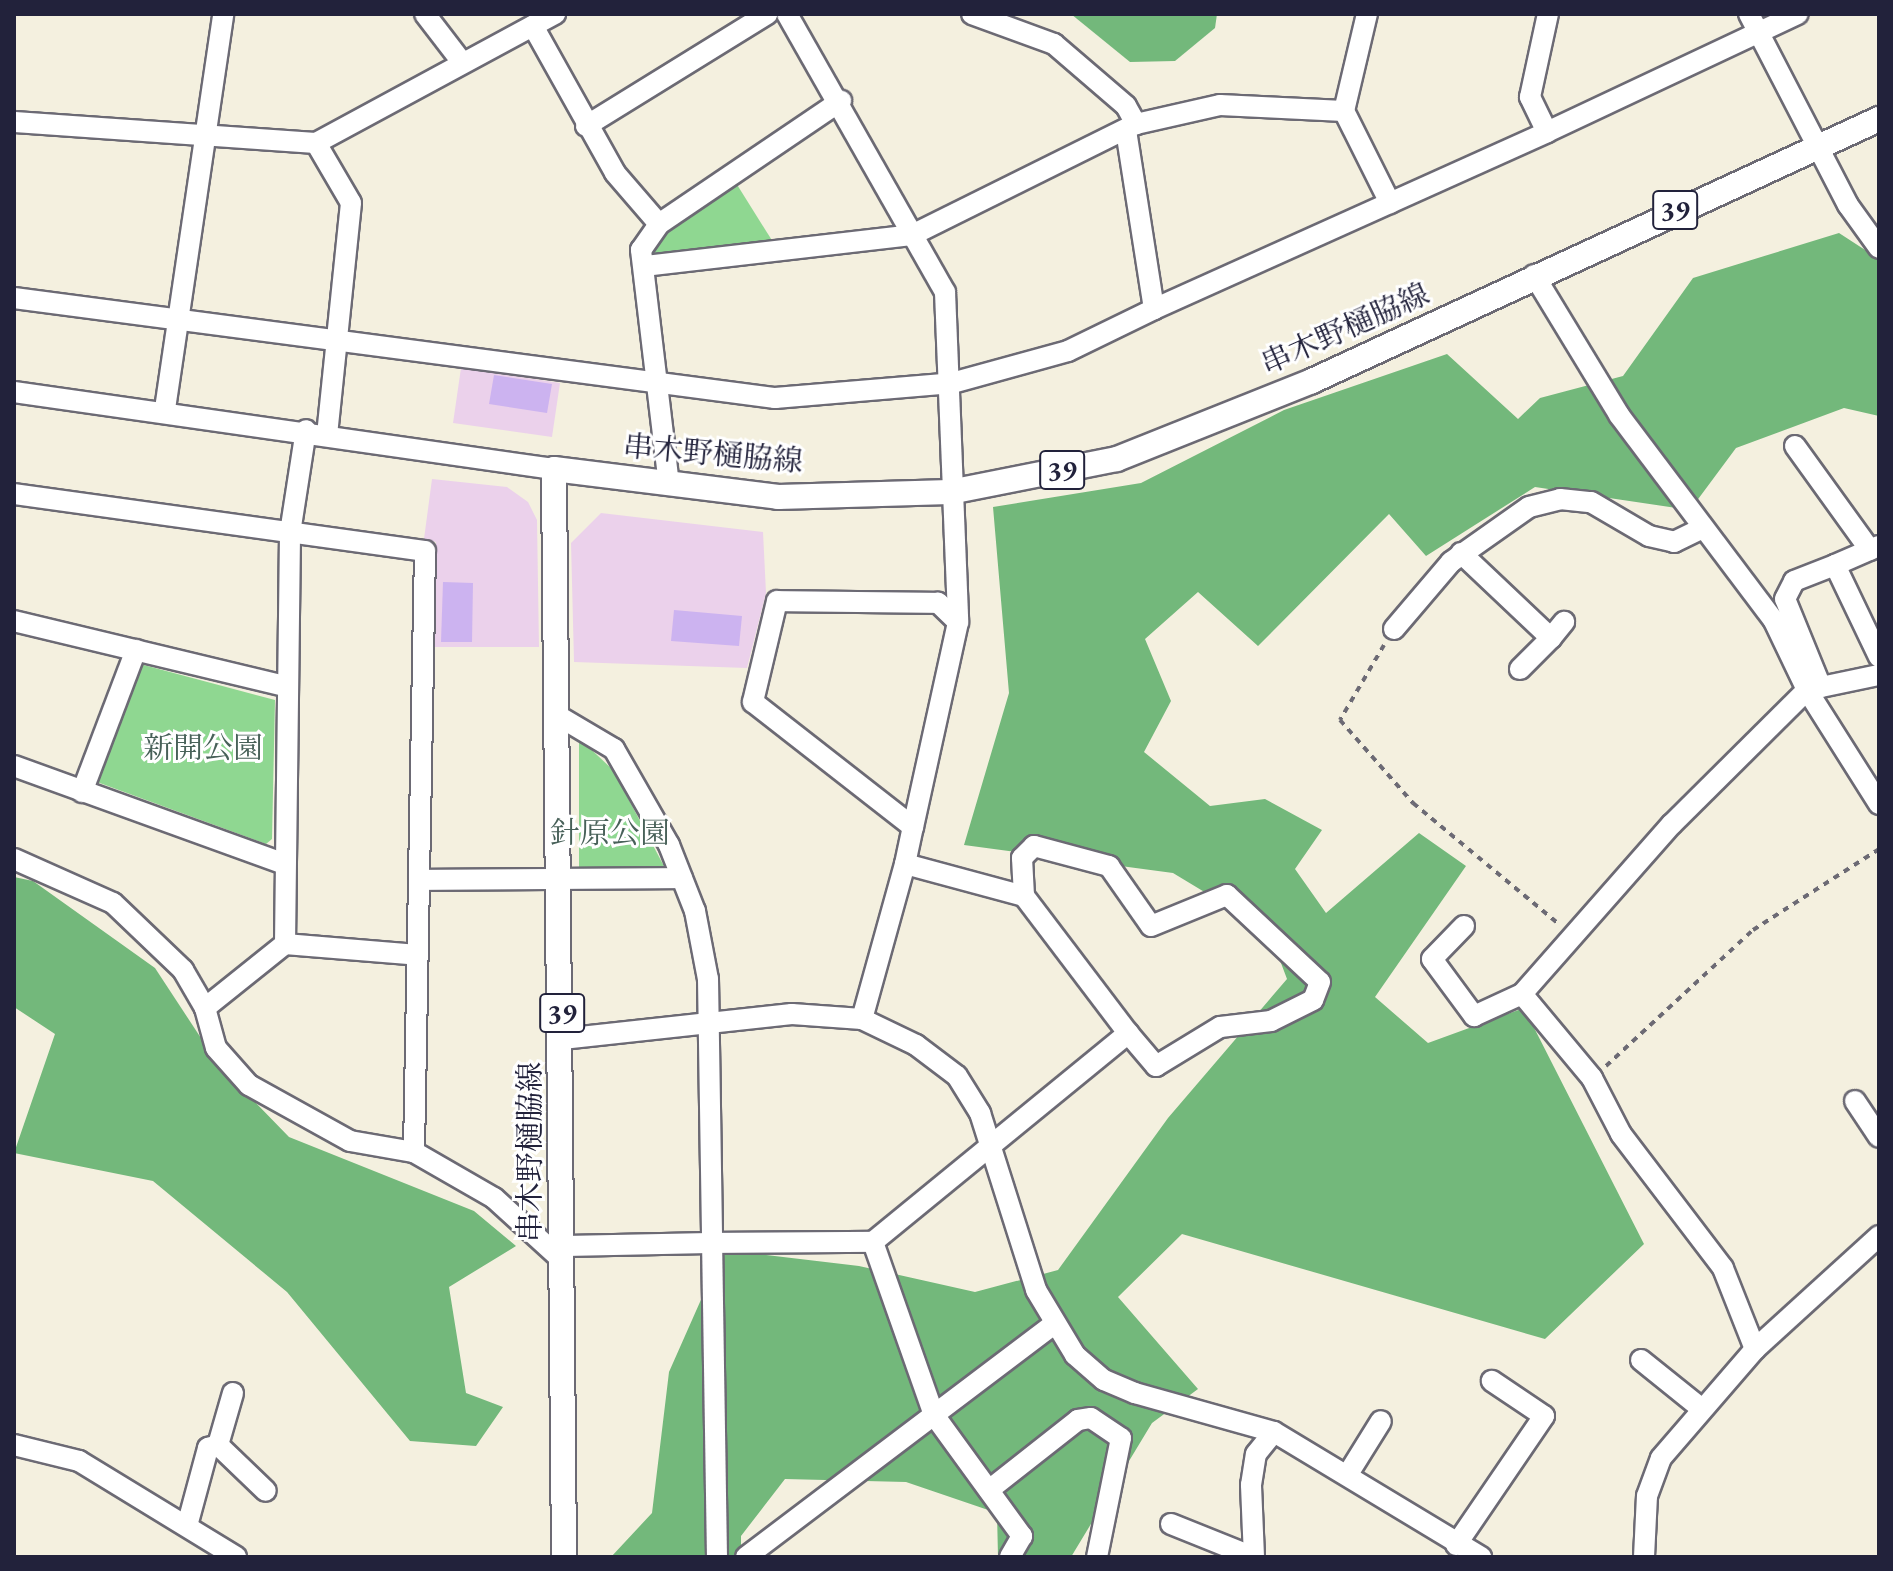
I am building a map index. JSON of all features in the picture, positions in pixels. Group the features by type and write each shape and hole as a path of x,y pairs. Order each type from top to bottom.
{"main road":[{"name":"串木野樋脇線","path":"564,1557 560,717 554,469 778,497 950,492 1117,459 1312,381 1534,275 1879,119"}],"street":[{"path":"165,409 223,14"},
{"path":"425,14 461,61"},
{"path":"14,122 316,143 461,61 555,14"},
{"path":"586,126 767,14"},
{"path":"787,14 841,101 945,292 952,383 950,492 958,622 905,864 862,1019"},
{"path":"972,14 1054,44 1126,106 1154,309"},
{"path":"1367,14 1344,111 1390,203"},
{"path":"1547,132 1530,97 1548,14"},
{"path":"14,298 342,344 775,398 952,383 1068,351 1154,309 1547,132 1753,23 1798,14"},
{"path":"1753,23 1818,148 1879,248"},
{"path":"533,26 586,126 659,224"},
{"path":"669,485 641,250 659,224 841,101"},
{"path":"645,266 912,235 1131,127 1220,105 1344,111"},
{"path":"316,143 351,203 342,344 327,434"},
{"path":"1534,275 1619,415 1773,619 1879,804"},
{"path":"14,392 165,409 554,469"},
{"path":"285,944 282,863 284,686 290,533 306,430"},
{"path":"1795,446 1875,548 1794,581 1785,599 1814,688"},
{"path":"14,494 425,551 414,1152"},
{"path":"1394,629 1461,553 1501,523 1560,499 1591,502 1649,536 1674,542 1703,528"},
{"path":"1461,553 1557,630 1520,669"},
{"path":"1835,565 1879,657"},
{"path":"913,827 753,702 777,601 938,603 958,622"},
{"path":"14,621 284,686"},
{"path":"82,792 136,650"},
{"path":"1464,926 1432,959 1474,1016 1522,994 1672,824 1814,688 1879,675"},
{"path":"560,717 587,726 614,749 682,878 704,950 708,1021 717,1557"},
{"path":"14,766 282,863"},
{"path":"1034,846 1109,866 1151,926 1227,895 1320,982 1313,1000 1271,1021 1220,1027 1156,1066 1128,1033 1024,896 1022,858 1034,846"},
{"path":"14,859 113,903 183,970 205,1008 216,1048 249,1085 350,1141 414,1152 494,1198 563,1254 712,1243 873,1242 991,1138 1128,1033"},
{"path":"905,864 1024,896"},
{"path":"419,880 682,878"},
{"path":"205,1008 285,944 418,955"},
{"path":"1522,994 1592,1078 1621,1134 1723,1268 1755,1349"},
{"path":"562,1039 792,1014 862,1019 916,1045 957,1076 991,1138 1053,1325 1104,1380 1135,1393 1274,1432 1348,1474 1456,1545 1481,1557"},
{"path":"1855,1101 1879,1137"},
{"path":"1644,1557 1652,1483 1661,1458 1755,1349 1879,1236"},
{"path":"873,1242 934,1415 1022,1536 1010,1557"},
{"path":"746,1557 1053,1325"},
{"path":"1641,1360 1702,1409"},
{"path":"1456,1545 1544,1416 1492,1381"},
{"path":"218,1445 233,1393"},
{"path":"989,1490 1078,1420 1091,1418 1121,1438 1097,1557"},
{"path":"1348,1474 1381,1421"},
{"path":"1171,1524 1253,1557 1251,1485 1256,1454 1274,1432"},
{"path":"14,1445 79,1461 236,1557"},
{"path":"218,1445 266,1491"},
{"path":"187,1526 208,1448 218,1445"}],"path":[{"path":"1394,629 1340,720 1413,803 1573,936"},
{"path":"1592,1078 1753,930 1879,849"}],"shaded area":[{"path":"461,368 560,383 552,437 453,423"},
{"path":"432,479 507,487 528,502 537,520 539,647 432,647 436,542 424,539"},
{"path":"601,513 763,532 766,593 747,668 574,662 571,543"}],"green space":[{"path":"1071,14 1217,14 1215,28 1175,61 1130,62"},
{"path":"736,183 773,242 657,260 653,246 691,207"},
{"path":"1839,233 1879,259 1879,416 1844,408 1736,448 1690,510 1535,487 1426,556 1389,514 1258,646 1198,592 1145,639 1171,701 1144,752 1210,806 1265,799 1322,830 1295,869 1326,913 1419,833 1466,866 1375,997 1428,1043 1524,1008 1644,1244 1545,1339 1182,1234 1118,1297 1198,1389 1152,1423 1071,1557 998,1557 997,1513 906,1482 785,1479 741,1536 741,1557 611,1557 652,1513 669,1372 723,1250 859,1266 975,1292 1058,1270 1168,1118 1287,979 1269,931 1173,873 964,845 1009,693 993,507 1141,483 1284,410 1447,354 1518,419 1540,398 1623,376 1693,278"},
{"name":"新開公園","path":"140,664 275,700 272,839 266,844 97,782"},
{"name":"針原公園","path":"579,738 613,770 665,868 579,868"},
{"path":"14,877 33,881 155,968 218,1064 289,1137 474,1211 516,1246 449,1287 466,1393 503,1407 476,1446 410,1441 287,1292 153,1181 14,1153 55,1034 14,1007"}],"building":[{"path":"494,375 552,384 547,413 489,404"},
{"path":"443,582 473,583 472,642 441,642"},
{"path":"674,610 742,616 739,646 671,641"}]}
